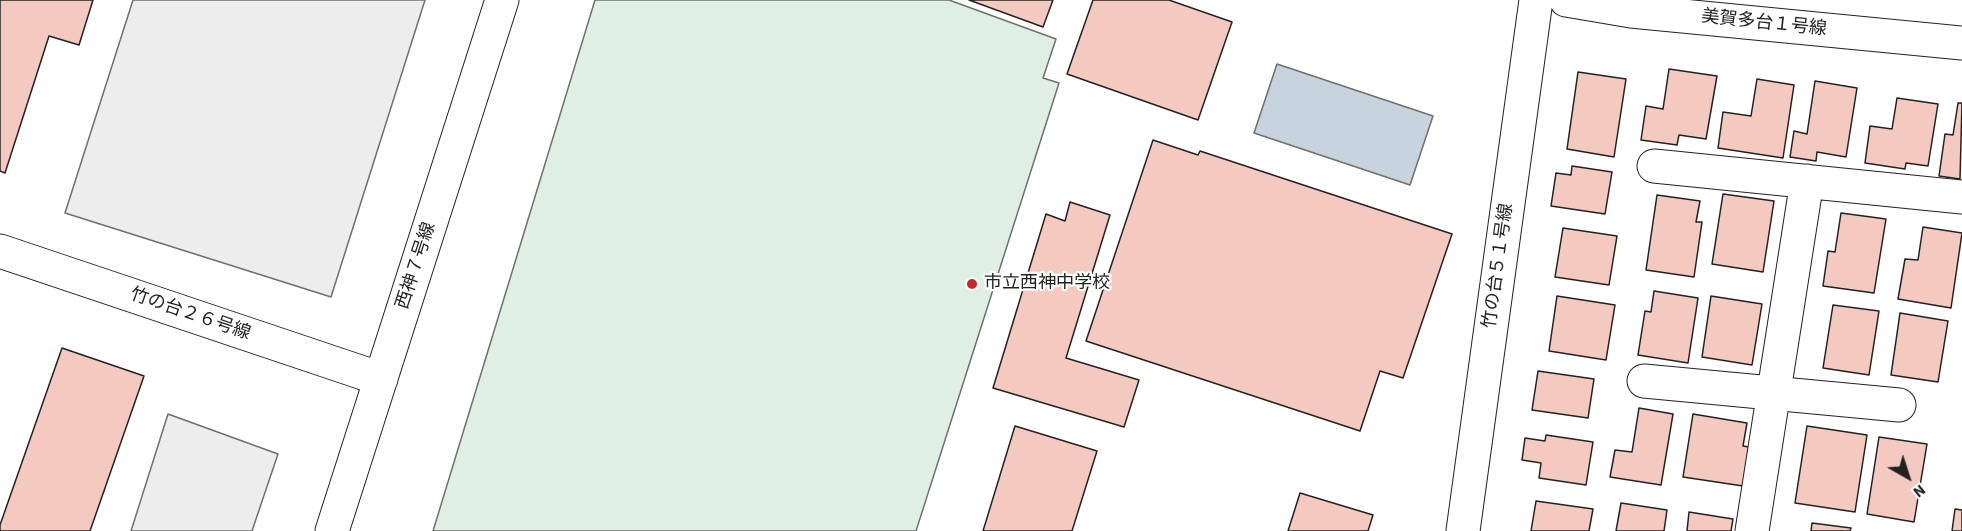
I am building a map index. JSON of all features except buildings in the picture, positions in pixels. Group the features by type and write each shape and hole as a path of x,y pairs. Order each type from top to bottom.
{"street":[{"name":"西神７号線","path":"332,531 501,0"},
{"name":"竹の台５１号線","path":"1463,531 1536,0"},
{"name":"美賀多台１号線","path":"1566,0 1631,11 1962,43"},
{"path":"1654,166 1962,197"},
{"path":"1752,531 1807,181"},
{"name":"竹の台２６号線","path":"0,250 381,379"},
{"path":"1644,381 1899,405"}],"green space":[{"path":"595,0 949,0 1056,39 1043,78 1059,83 916,531 433,531"}],"shaded area":[{"path":"133,0 425,0 331,297 65,213"},
{"path":"1277,64 1433,116 1410,185 1254,133"},
{"path":"168,414 278,454 252,531 131,531"}],"place":[{"name":"市立西神中学校","path":"972,284"}]}
